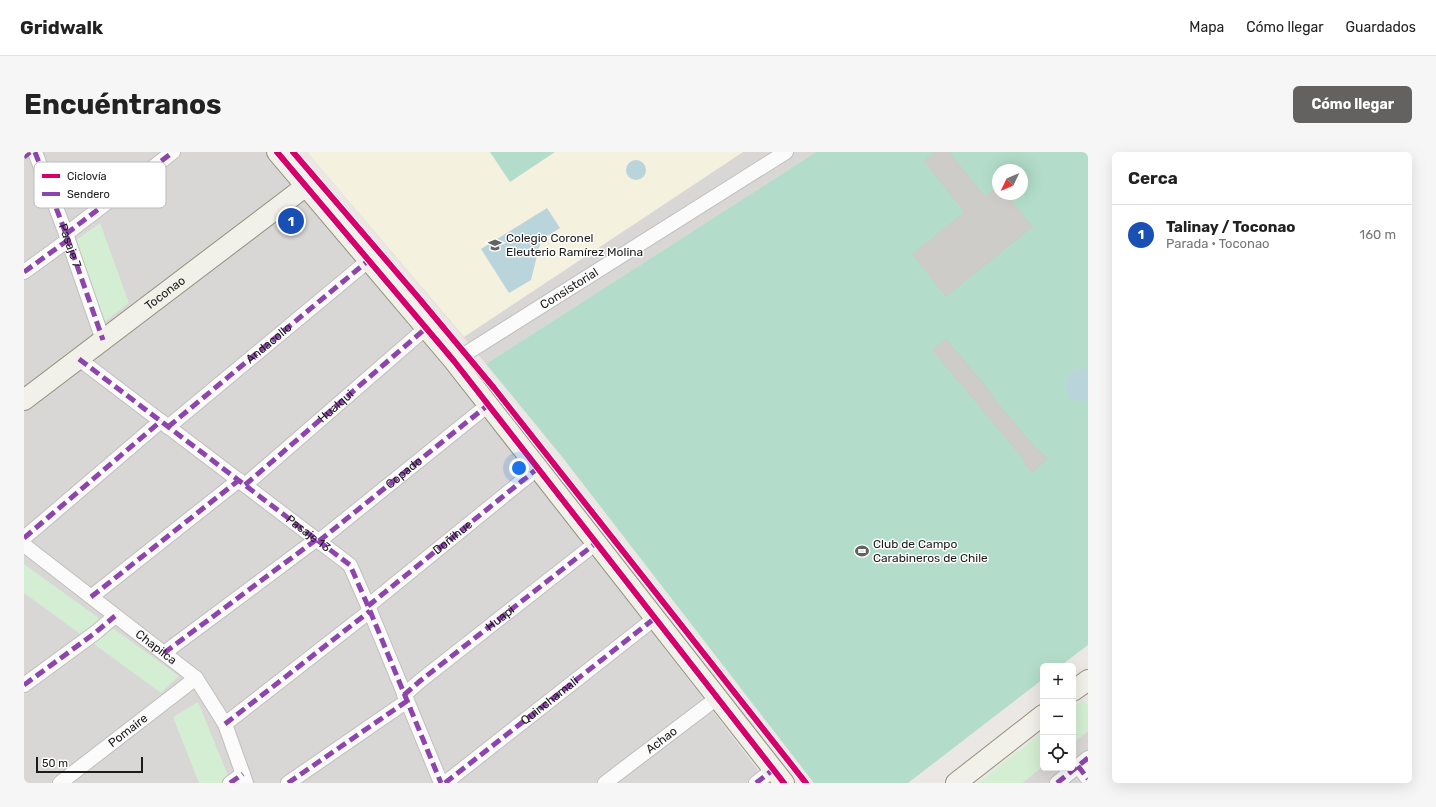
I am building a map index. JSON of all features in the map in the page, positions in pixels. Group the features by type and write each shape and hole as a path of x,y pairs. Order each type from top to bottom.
{"street":[{"path":"24,157 30,152"},
{"name":"Pasaje 7","path":"35,152 39,162"},
{"path":"161,162 173,152"},
{"path":"277,152 454,361 779,776 756,783"},
{"name":"Consistorial","path":"454,361 786,152"},
{"name":"Toconao","path":"24,400 306,186"},
{"name":"Pasaje 7","path":"56,208 103,340"},
{"path":"24,272 103,208"},
{"name":"Andacollo","path":"24,538 369,260"},
{"name":"Hualqui","path":"91,597 242,482 426,328"},
{"name":"Pasaje 13","path":"79,359 350,565 441,783"},
{"name":"Copado","path":"164,653 318,540 488,405"},
{"name":"Doñihue","path":"225,724 369,609 538,468"},
{"name":"Huapi","path":"288,783 406,698 438,666 596,543"},
{"name":"Chapilca","path":"24,545 196,678 225,724 245,779"},
{"path":"24,685 95,633 115,616"},
{"name":"Quinchamali","path":"444,783 655,618"},
{"name":"Pomaire","path":"60,783 196,678"},
{"path":"1076,689 1088,680"},
{"name":"Achao","path":"605,783 717,698"},
{"path":"956,783 1040,717"},
{"path":"1057,783 1083,762 1088,779"},
{"path":"230,783 245,779"}],"shaded area":[{"path":"24,152 267,152 470,395 768,783 24,783"},
{"name":"Colegio Coronel Eleuterio Ramírez Molina","path":"307,152 816,152 486,364"},
{"name":"Colegio Coronel Eleuterio Ramírez Molina","path":"307,152 743,152 464,337"},
{"path":"1088,731 1088,783 1022,783 1040,768 1040,771 1076,771 1076,741"}],"green space":[{"path":"490,152 555,152 510,182"},
{"name":"Club de Campo Carabineros de Chile","path":"816,152 1088,152 1088,645 1064,663 1040,663 1040,681 908,783 814,783 563,458 486,364"},
{"path":"100,223 129,303 103,323 75,241"},
{"path":"24,564 179,676 161,693 24,593"},
{"path":"1083,700 1088,706 1088,731 1076,741 1076,735 1076,706"},
{"path":"198,702 231,783 199,783 173,717"},
{"path":"1040,734 1040,768 1022,783 978,783"}],"water":[{"path":"636,160 643,163 646,170 643,177 636,180 629,177 626,170 629,163"},
{"path":"547,208 560,228 541,240 531,280 509,293 481,249"},
{"path":"1081,368 1088,369 1088,400 1080,401 1069,395 1066,389 1066,383 1068,377 1073,371"}],"building":[{"path":"935,152 949,152 985,197 992,192 992,200 1011,200 1032,227 946,296 913,254 965,212 924,161"},
{"path":"946,339 994,397 993,398 1038,451 1039,450 1047,459 1032,472 1024,463 1026,462 933,350"}],"marked path":[{"path":"24,157 30,152"},
{"path":"35,152 39,162"},
{"path":"160,162 173,152"},
{"path":"56,208 103,340"},
{"path":"66,234 100,208"},
{"path":"24,272 68,240"},
{"path":"168,427 369,260"},
{"path":"245,485 426,328"},
{"path":"79,359 350,565 441,783"},
{"path":"319,541 488,405"},
{"path":"24,538 161,421"},
{"path":"368,606 538,468"},
{"path":"91,597 239,480"},
{"path":"164,653 317,539"},
{"path":"404,695 596,543"},
{"path":"225,724 370,611"},
{"path":"24,685 95,633 115,616"},
{"path":"445,783 655,618"},
{"path":"288,783 407,701"},
{"path":"1057,783 1088,758"},
{"path":"1078,766 1088,779"},
{"path":"756,783 774,769"},
{"path":"230,783 243,774"}],"cycle path":[{"path":"277,152 454,361 784,783"},
{"path":"293,152 494,388 806,783"}],"place":[{"name":"Talinay / Toconao","path":"291,221"},
{"name":"Colegio Coronel Eleuterio Ramírez Molina","path":"495,245"},
{"name":"Club de Campo Carabineros de Chile","path":"862,551"}]}
